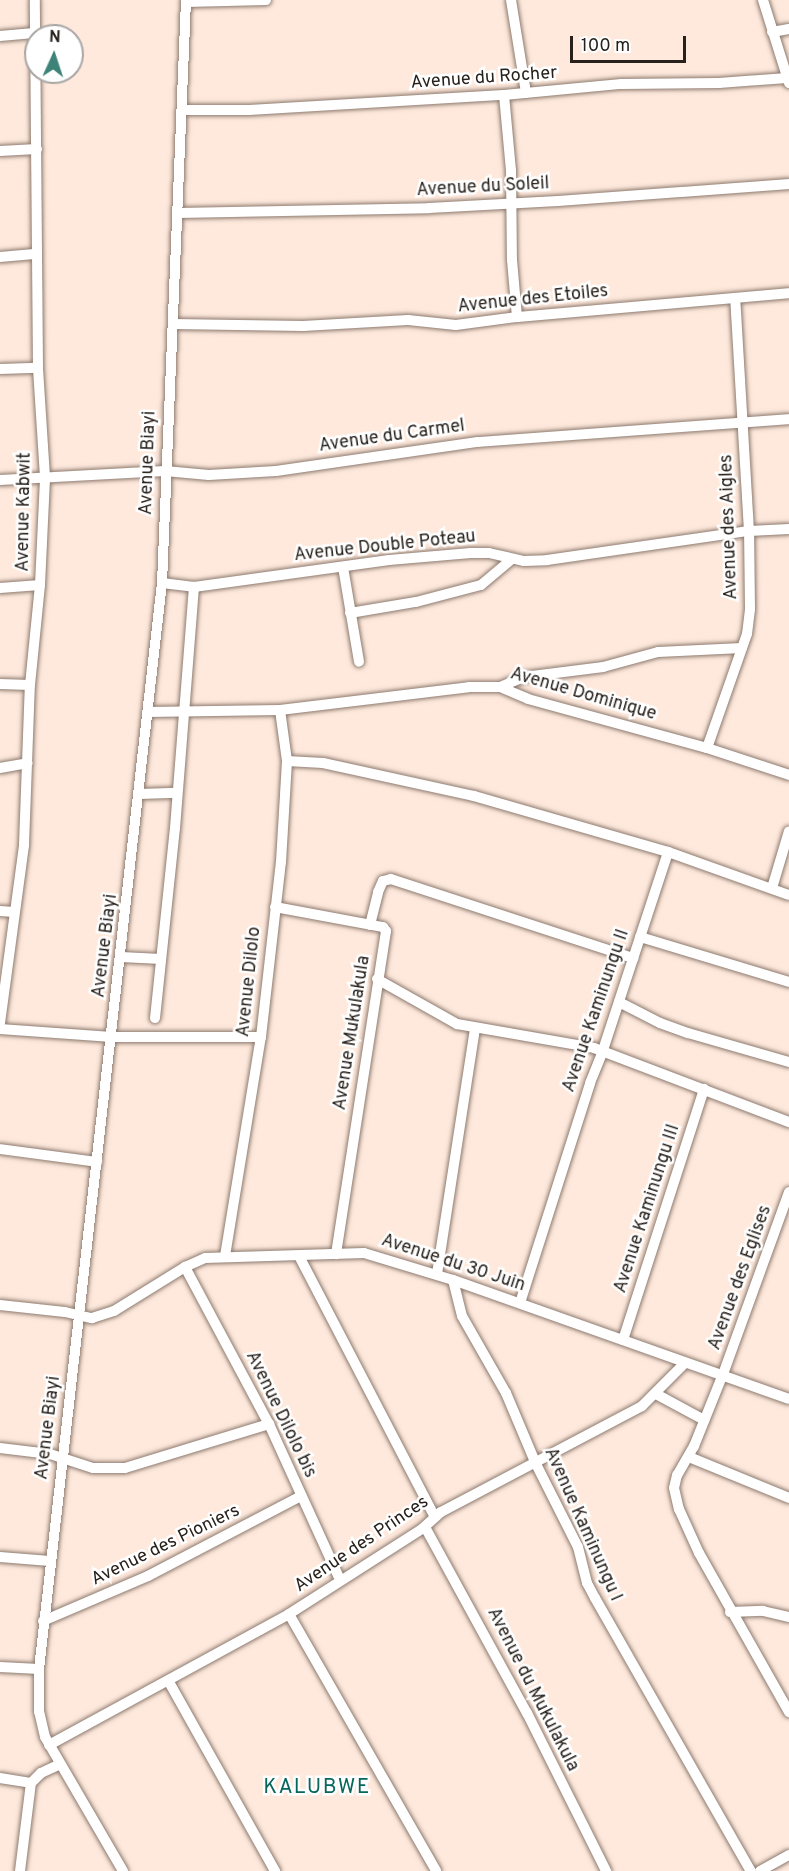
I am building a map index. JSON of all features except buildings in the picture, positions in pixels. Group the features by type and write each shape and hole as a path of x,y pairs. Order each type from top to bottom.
{"street":[{"name":"Avenue Kabwit","path":"34,24 35,0"},
{"path":"186,1 266,0"},
{"path":"511,0 526,93"},
{"path":"763,0 788,80"},
{"name":"Avenue Biayi","path":"123,1871 49,1745 39,1712 39,1670 61,1457 80,1317 162,583 186,1"},
{"path":"772,32 789,30"},
{"path":"0,36 24,34"},
{"name":"Avenue du Rocher","path":"183,110 249,110 504,95 621,84 788,80"},
{"name":"Avenue Kabwit","path":"0,1023 24,845 30,685 40,585 45,477 38,368 35,84"},
{"path":"504,95 517,316"},
{"path":"0,151 37,149"},
{"name":"Avenue du Soleil","path":"178,213 271,213 511,204 789,184"},
{"path":"0,257 37,254"},
{"name":"Avenue des Etoiles","path":"173,324 303,326 408,320 456,325 517,316 789,293"},
{"name":"Avenue des Aigles","path":"708,748 742,648 750,609 749,531 735,298"},
{"path":"0,369 38,368"},
{"name":"Avenue du Carmel","path":"0,480 165,471 209,475 276,471 478,442 789,419"},
{"name":"Avenue Double Poteau","path":"162,583 194,587 389,560 471,553 489,553 512,559 547,560 749,531 789,529"},
{"path":"351,613 416,602 481,585 512,559"},
{"path":"343,567 359,662"},
{"path":"0,588 40,585"},
{"path":"155,1018 194,587"},
{"path":"500,687 524,677 603,667 658,652 742,648"},
{"path":"0,684 30,685"},
{"name":"Avenue Dominique","path":"148,712 280,710 470,687 500,687 528,699 708,748 789,775"},
{"name":"Avenue Dilolo","path":"225,1256 261,1037 285,822 287,761 280,710"},
{"path":"287,761 323,764 481,797 668,852 789,895"},
{"path":"0,768 28,763"},
{"path":"140,794 177,794"},
{"path":"772,888 789,831"},
{"name":"Avenue Kaminungu II","path":"520,1304 582,1105 603,1050 668,852"},
{"path":"275,907 370,925 383,881 391,879 633,958"},
{"path":"0,911 14,912"},
{"name":"Avenue Mukulakula","path":"336,1254 386,931 384,928 370,925"},
{"path":"640,937 789,982"},
{"path":"121,957 161,959"},
{"path":"377,980 447,1020 474,1028 586,1045 603,1050 789,1122"},
{"path":"619,1002 660,1023 688,1033 789,1062"},
{"path":"437,1274 474,1028"},
{"path":"0,1029 112,1037 261,1037"},
{"name":"Avenue Kaminungu III","path":"623,1340 704,1089"},
{"path":"0,1149 97,1162"},
{"name":"Avenue des Eglises","path":"789,1192 705,1420 689,1457 674,1482 677,1502 699,1553 730,1612 789,1713"},
{"name":"Avenue du 30 Juin","path":"0,1305 65,1312 92,1318 114,1311 185,1267 205,1258 376,1255 437,1274 789,1399"},
{"path":"299,1256 435,1517"},
{"name":"Avenue Dilolo bis","path":"185,1267 269,1425 340,1580"},
{"name":"Avenue Kaminungu I","path":"453,1280 462,1316 506,1392 536,1464 578,1547 587,1583 594,1599 752,1871"},
{"name":"Avenue des Princes","path":"49,1745 169,1682 289,1614 425,1527 435,1517 626,1415 656,1394 685,1363"},
{"path":"656,1394 705,1420"},
{"path":"0,1448 61,1457 93,1468 125,1468 269,1425"},
{"path":"689,1457 789,1498"},
{"name":"Avenue des Pioniers","path":"43,1621 141,1580 302,1496"},
{"name":"Avenue du Mukulakula","path":"425,1527 527,1713 606,1871"},
{"path":"0,1557 50,1561"},
{"path":"730,1612 763,1611 789,1617"},
{"path":"289,1614 436,1871"},
{"path":"0,1667 39,1670"},
{"path":"169,1682 275,1871"},
{"path":"20,1871 31,1783 41,1773 60,1764"},
{"path":"0,1778 31,1783"},
{"path":"112,1871 114,1854"},
{"path":"760,1871 789,1855"}],"district":[{"name":"KALUBWE","path":"317,1788"}]}
